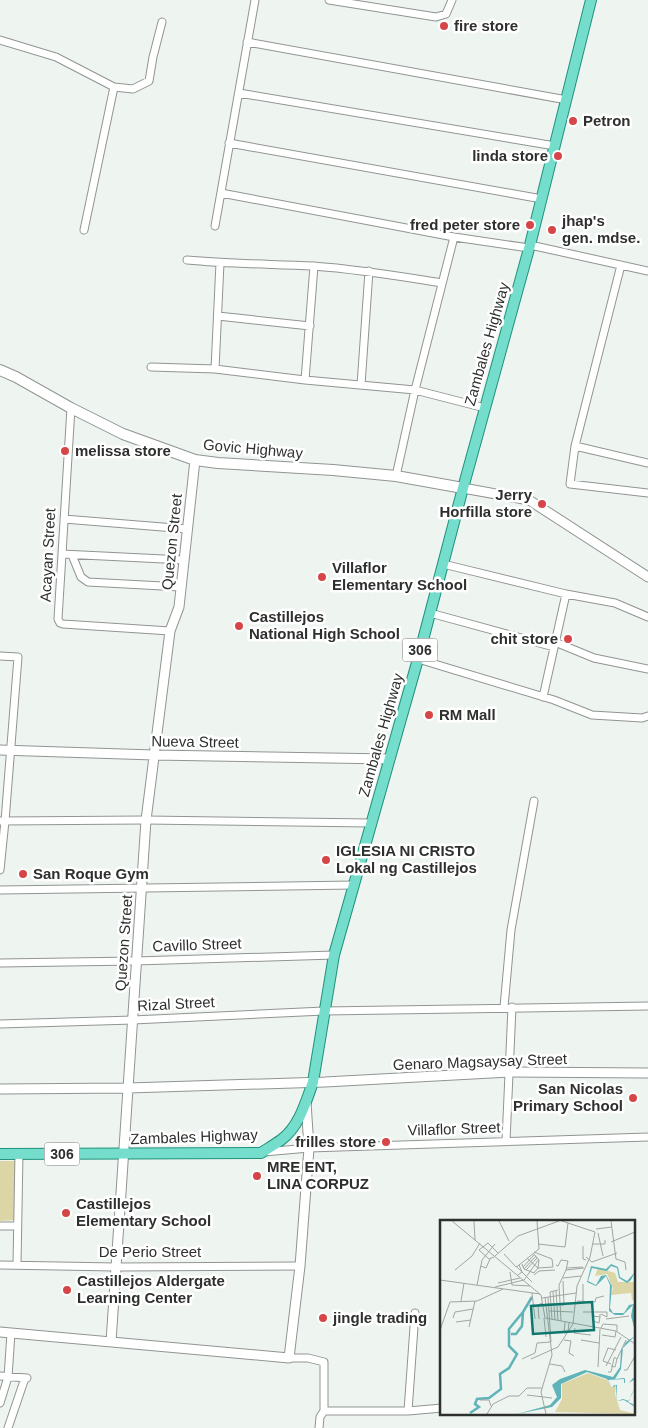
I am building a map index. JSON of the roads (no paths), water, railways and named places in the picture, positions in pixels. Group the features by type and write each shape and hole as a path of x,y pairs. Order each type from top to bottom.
{"main road":[{"name":"Zambales Highway","path":"0,1154 260,1153 282,1139 297,1121 313,1082 334,955 418,659 530,247 567,100 589,0"},
{"name":"Govic Highway","path":"0,370 124,434 195,460 396,476 463,488"}],"street":[{"path":"215,226 255,0"},
{"path":"329,0 436,17 446,14 452,0"},
{"path":"0,40 56,56 114,87 133,89 149,81 162,22"},
{"path":"247,42 567,100"},
{"path":"84,230 114,87"},
{"path":"239,93 555,146"},
{"path":"229,143 542,199"},
{"path":"221,193 454,237 530,247 648,271"},
{"path":"396,476 415,390 454,237"},
{"path":"187,260 314,266 370,271 442,283"},
{"path":"214,368 220,263"},
{"path":"305,380 314,266"},
{"path":"621,266 575,446 570,484 648,493"},
{"path":"361,385 370,271"},
{"path":"218,316 310,326"},
{"path":"152,367 214,368 305,380 415,390 485,408"},
{"name":"Acayan Street","path":"71,408 58,619 63,624 170,631"},
{"path":"575,446 648,463"},
{"name":"Quezon Street","path":"111,1342 146,820 170,631 179,607 195,460"},
{"path":"463,488 529,500 648,577"},
{"path":"64,519 187,529"},
{"path":"62,554 184,560"},
{"path":"72,555 82,578 88,582 181,586"},
{"path":"443,564 566,594 614,603 648,618"},
{"path":"543,697 566,594"},
{"path":"430,613 555,645 594,658 648,669"},
{"path":"0,656 18,657 0,870"},
{"path":"418,659 592,714 642,718 648,716"},
{"name":"Nueva Street","path":"0,750 390,759"},
{"path":"504,1007 511,930 534,802"},
{"path":"3,821 146,820 371,823"},
{"path":"0,890 354,885"},
{"name":"Cavillo Street","path":"0,963 334,955"},
{"name":"Rizal Street","path":"0,1024 324,1011 648,1006"},
{"path":"506,1141 512,1008"},
{"name":"Genaro Magsaysay Street","path":"0,1089 128,1088 313,1082 510,1072 648,1072"},
{"path":"289,1358 300,1266 309,1148 306,1102"},
{"name":"Villaflor Street","path":"260,1153 309,1148 648,1137"},
{"path":"17,1265 19,1153"},
{"path":"0,1226 17,1226"},
{"name":"De Perio Street","path":"0,1265 300,1266"},
{"path":"408,1411 415,1313"},
{"path":"0,1332 289,1358 308,1358 324,1362 324,1411 320,1417 319,1428"},
{"path":"0,1403 11,1333"},
{"path":"4,1376 27,1378 8,1428"},
{"path":"324,1411 408,1411 440,1408"}],"place":[{"name":"fire store","path":"444,26"},
{"name":"Petron","path":"573,121"},
{"name":"linda store","path":"558,156"},
{"name":"fred peter store","path":"530,225"},
{"name":"jhap's gen. mdse.","path":"552,230"},
{"name":"melissa store","path":"65,451"},
{"name":"Jerry Horfilla store","path":"542,504"},
{"name":"Villaflor Elementary School","path":"322,577"},
{"name":"Castillejos National High School","path":"239,626"},
{"name":"chit store","path":"568,639"},
{"name":"RM Mall","path":"429,715"},
{"name":"IGLESIA NI CRISTO Lokal ng Castillejos","path":"326,860"},
{"name":"San Roque Gym","path":"23,874"},
{"name":"San Nicolas Primary School","path":"633,1098"},
{"name":"frilles store","path":"386,1142"},
{"name":"MRE ENT, LINA CORPUZ","path":"257,1176"},
{"name":"Castillejos Elementary School","path":"66,1213"},
{"name":"Castillejos Aldergate Learning Center","path":"67,1290"},
{"name":"jingle trading","path":"323,1318"}]}
